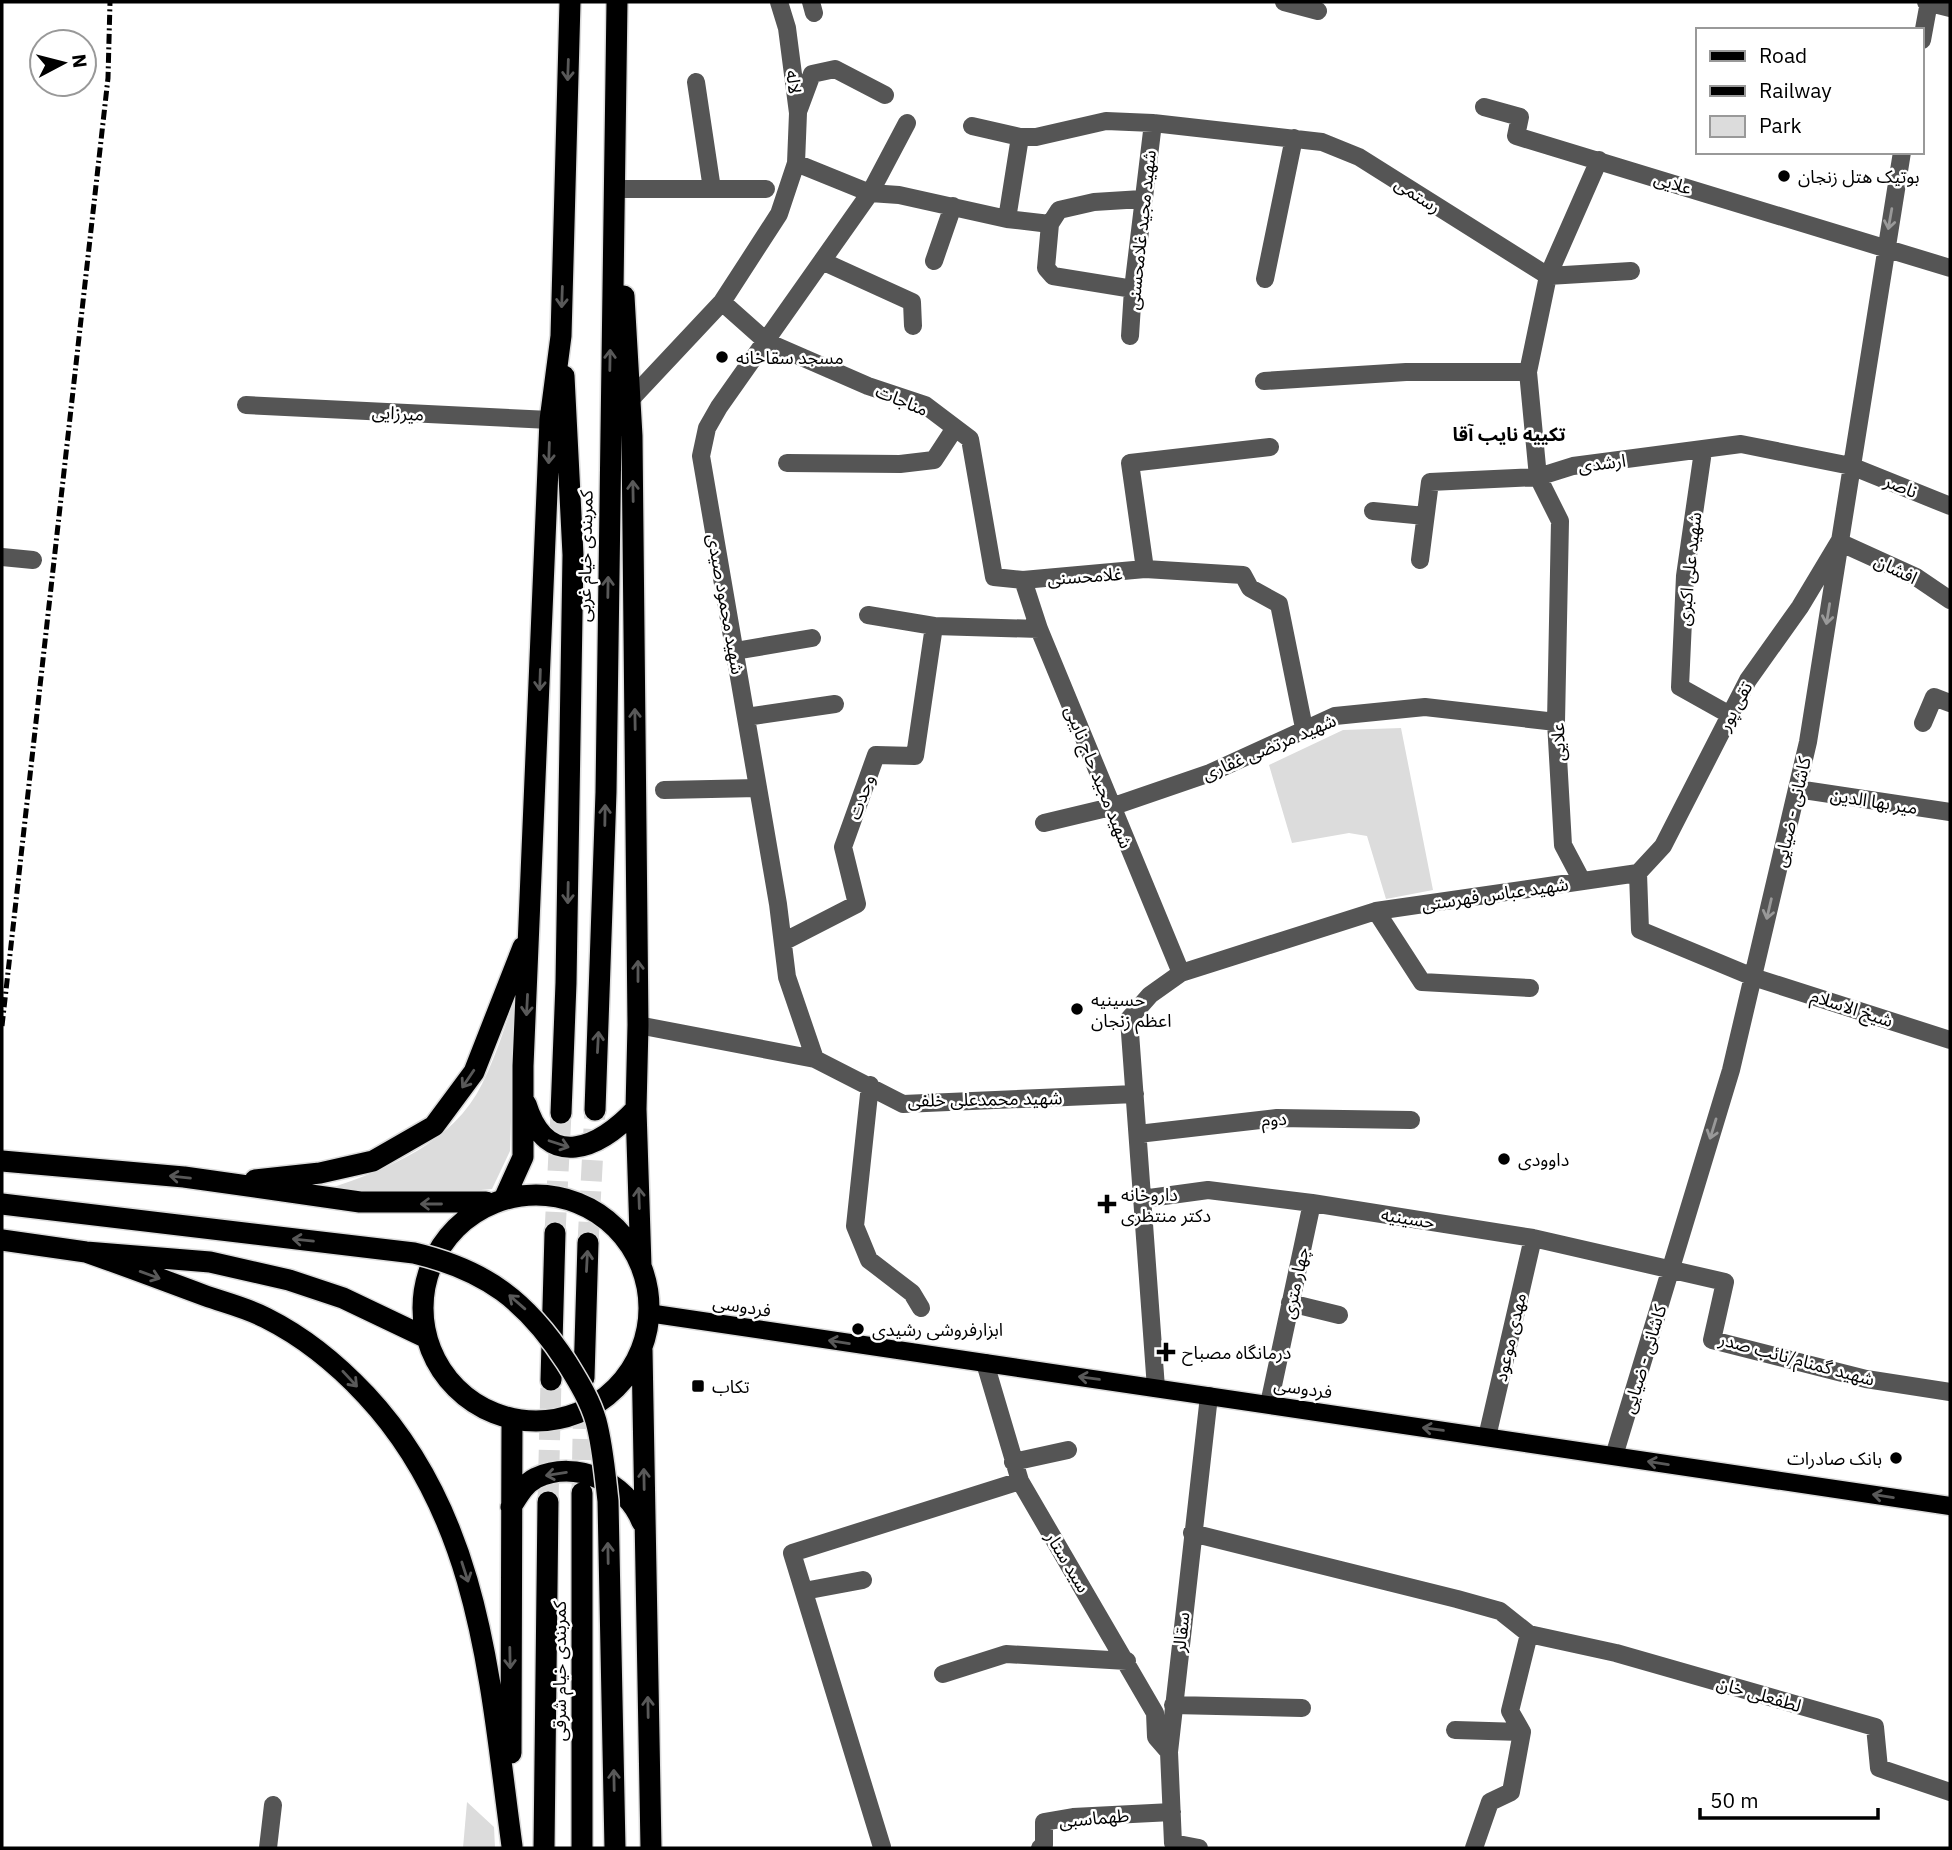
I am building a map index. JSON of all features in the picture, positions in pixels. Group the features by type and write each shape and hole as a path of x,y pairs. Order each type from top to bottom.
{"highway":[{"path":"570,2 561,336 550,421 523,1091 523,1157 501,1200 468,1216 445,1240 429,1271 423,1304 427,1338 439,1366 458,1390 483,1408 512,1419 544,1421 576,1414 595,1403 626,1375 642,1347"},
{"name":"کمربندی خیام غربی","path":"595,1110 606,792 617,2"},
{"path":"613,215 623,275 630,400 638,1025 636,1109 641,1266 649,1313 642,1347 652,1848"},
{"name":"کمربندی خیام غربی","path":"561,336 569,426 573,555 567,970 561,1113"},
{"path":"226,1183 320,1173 373,1161 434,1126 474,1072 531,926"},
{"path":"523,1091 533,1125 548,1140 573,1148 605,1138 636,1109"},
{"path":"2,1161 184,1177 360,1202 468,1204 531,1194 559,1196 586,1206 618,1232 641,1266"},
{"path":"2,1204 414,1253 470,1271 516,1299 558,1350 586,1397 603,1454 608,1501 615,1848"},
{"path":"551,1380 555,1233"},
{"path":"2,1240 86,1252 211,1262 289,1280 343,1298 427,1338"},
{"path":"584,1378 588,1243"},
{"path":"86,1252 265,1317 304,1340 341,1369 410,1448 435,1493 469,1583 488,1669 512,1847"},
{"path":"512,1419 512,1847"},
{"path":"511,1507 521,1490 536,1478 565,1472 591,1476 615,1484 635,1505 645,1530"},
{"name":"کمربندی خیام شرقی","path":"582,1493 582,1848"},
{"name":"کمربندی خیام شرقی","path":"544,1848 548,1502"}],"main road":[{"name":"فردوسی","path":"649,1313 1950,1507"}],"street":[{"name":"لاله","path":"630,400 722,302 779,214 796,163 798,113 787,28 779,2"},
{"path":"1284,2 1318,11"},
{"path":"1924,28 1928,2 1950,8"},
{"path":"798,113 812,74 835,69 885,95"},
{"path":"696,82 712,189"},
{"name":"علایی","path":"1484,107 1520,117 1516,136 1885,246 1950,268"},
{"name":"رستمی","path":"972,126 1020,137 1036,137 1106,121 1153,123 1322,142 1359,157 1548,276"},
{"name":"شهید محمود صیدی","path":"815,1059 787,977 758,788 701,456 707,428 713,418 870,193 906,123"},
{"name":"شهید مجید غلامحسنی","path":"1130,336 1142,200 1153,123"},
{"path":"1007,219 1020,137"},
{"path":"1265,279 1294,138"},
{"name":"کاشانی - ضیایی","path":"1614,1456 1731,1070 1808,742 1902,154"},
{"path":"1538,477 1528,372 1548,276 1599,160"},
{"path":"796,163 870,193 954,206 1007,219 1050,224"},
{"path":"614,189 766,189"},
{"path":"1133,289 1054,276 1046,268 1050,224 1059,210 1094,202 1142,200"},
{"path":"933,261 954,206"},
{"path":"822,261 912,302 913,326"},
{"path":"1548,276 1631,271"},
{"name":"مناجات","path":"722,302 767,342 868,386 925,405 970,439 994,577 1023,580"},
{"path":"1264,381 1406,372 1528,372"},
{"name":"میرزایی","path":"246,405 550,421"},
{"path":"787,463 900,464 934,460 955,428"},
{"name":"ارشدی","path":"1420,560 1430,482 1538,477 1573,466 1703,452 1741,444 1851,466"},
{"path":"1145,569 1130,463 1270,447"},
{"name":"شهید علی اکبری","path":"1703,452 1685,576 1680,687 1730,715"},
{"name":"ناصر","path":"1851,466 1950,506"},
{"name":"علایی","path":"1538,477 1560,521 1556,722 1563,845 1582,881"},
{"path":"1373,511 1425,516"},
{"name":"افشان","path":"1839,542 1916,577 1950,600"},
{"name":"تقی پور","path":"1638,873 1663,846 1748,680 1800,607 1839,542"},
{"path":"2,557 33,560"},
{"name":"غلامحسنی","path":"1023,580 1145,569 1242,575 1250,588 1279,604 1304,728"},
{"name":"شهید مجید حاج نایبی","path":"1023,580 1039,629 1181,973"},
{"path":"868,615 934,626 1039,629"},
{"name":"وحدت","path":"783,942 857,904 843,847 876,755 915,756 934,626"},
{"path":"735,651 812,638"},
{"path":"1923,723 1934,697 1950,703"},
{"path":"746,717 835,704"},
{"name":"شهید مرتضی غفاری","path":"1044,823 1111,807 1210,773 1335,716 1425,707 1556,722"},
{"path":"664,790 758,788"},
{"name":"میر بها الدین","path":"1797,789 1950,812"},
{"path":"1638,873 1640,930 1753,977"},
{"name":"شهید عباس فهرستی","path":"1181,973 1376,911 1638,873"},
{"path":"1376,911 1422,982 1530,988"},
{"path":"1156,1388 1129,1019 1150,995 1181,973"},
{"name":"شیخ الاسلام","path":"1753,977 1950,1040"},
{"name":"شهید محمدعلی خلفی","path":"638,1025 815,1059 903,1104 1030,1105 1135,1094"},
{"path":"870,1085 855,1226 869,1261 912,1293 921,1308"},
{"name":"دوم","path":"1138,1134 1277,1118 1412,1120"},
{"name":"حسینیه","path":"1142,1199 1208,1190 1312,1203 1533,1238 1671,1268"},
{"name":"چهار متری","path":"1269,1404 1312,1203"},
{"name":"مهدی موعود","path":"1487,1437 1533,1238"},
{"name":"شهید گمنام/نائب صدر","path":"1671,1268 1726,1282 1712,1340 1866,1379 1950,1392"},
{"path":"1290,1303 1339,1315"},
{"name":"سید ستار","path":"985,1363 1020,1481 1127,1661 1155,1713 1156,1737 1168,1752"},
{"name":"سقالر","path":"1199,1848 1173,1843 1168,1752 1209,1396"},
{"path":"1013,1462 1068,1450"},
{"path":"881,1848 792,1553 1020,1481"},
{"name":"لطفعلی خان","path":"1192,1533 1500,1611 1530,1634 1616,1653 1875,1727 1879,1768 1950,1792"},
{"path":"804,1591 863,1580"},
{"path":"1474,1848 1490,1802 1511,1792 1522,1732 1510,1711 1530,1634"},
{"path":"943,1674 1006,1654 1127,1661"},
{"path":"1173,1705 1302,1707"},
{"path":"1455,1730 1522,1732"},
{"path":"268,1848 273,1805"},
{"name":"طهماسبی","path":"1040,1848 1044,1845 1044,1822 1073,1817 1171,1812"}],"green space":[{"path":"1401,728 1433,890 1386,899 1367,836 1349,833 1292,843 1269,765 1343,730"},
{"path":"515,998 510,1151 492,1189 391,1195 331,1188 375,1172 417,1151 455,1122 482,1084"},
{"path":"467,1802 494,1827 495,1848 463,1848"}],"tunnel":[{"path":"588,1243 595,1110"},
{"path":"555,1233 561,1113"},
{"path":"548,1502 551,1380"},
{"path":"582,1491 584,1387"}],"railway":[{"path":"2,1026 108,78 110,2"}],"place":[{"name":"بوتیک هتل زنجان","path":"1784,176"},
{"name":"مسجد سقاخانه","path":"722,357"},
{"name":"حسینیه اعظم زنجان","path":"1077,1009"},
{"name":"داوودی","path":"1504,1159"},
{"name":"داروخانه دکتر منتظری","path":"1107,1204"},
{"name":"ابزارفروشی رشیدی","path":"858,1329"},
{"name":"درمانگاه مصباح","path":"1166,1352"},
{"name":"تکاب","path":"698,1386"},
{"name":"بانک صادرات","path":"1896,1458"}],"district":[{"name":"تکییه نایب آقا","path":"1509,434"}]}
